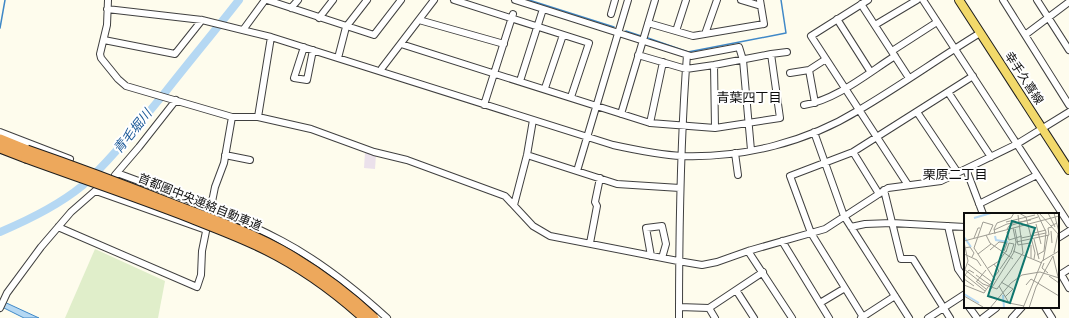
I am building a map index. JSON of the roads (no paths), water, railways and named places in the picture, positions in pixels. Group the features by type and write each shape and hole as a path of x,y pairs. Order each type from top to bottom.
{"highway":[{"name":"首都圏中央連絡自動車道","path":"0,139 209,217 259,239 299,261 328,280 374,318"},
{"name":"首都圏中央連絡自動車道","path":"0,148 160,206 256,245 295,266 344,301 364,318"}],"main road":[{"name":"幸手久喜線","path":"959,0 1069,170"}],"street":[{"path":"108,0 107,25 101,58 118,79 126,86 232,116 258,117 311,130 374,152 408,160 505,196 533,226 550,236 678,261 702,264 717,262 825,228 881,192 908,185 941,181 1017,144 1069,112"},
{"path":"243,30 266,0 346,27 374,34 401,0"},
{"path":"291,8 298,0"},
{"path":"319,18 332,0"},
{"path":"338,58 346,27 367,0"},
{"path":"382,68 434,0"},
{"path":"454,0 512,16 589,43 571,98"},
{"path":"515,0 691,56 739,47 743,60 751,150"},
{"path":"611,14 615,0"},
{"path":"577,171 628,0"},
{"path":"621,114 655,0"},
{"path":"676,31 686,0"},
{"path":"705,34 717,0"},
{"path":"648,23 693,36 764,24 761,3 741,0"},
{"path":"868,0 811,36 908,185"},
{"path":"875,25 917,0"},
{"path":"923,0 1069,224"},
{"path":"1003,0 1069,104"},
{"path":"1037,0 1069,50"},
{"path":"1025,35 1069,2"},
{"path":"861,4 909,78"},
{"path":"107,9 204,21 232,27 304,47 613,145 642,151 682,156 735,153 786,142 814,132 859,110 955,48 980,34"},
{"path":"520,81 543,9"},
{"path":"484,105 512,16"},
{"path":"837,19 870,72"},
{"path":"419,20 504,44"},
{"path":"104,40 175,54 204,21"},
{"path":"804,105 815,103 845,88 870,72 893,53 938,22"},
{"path":"545,88 563,34"},
{"path":"258,117 271,37"},
{"path":"401,44 650,122 715,128 780,118 771,54"},
{"path":"304,47 294,78 307,80 313,50"},
{"path":"638,55 686,69 787,52"},
{"path":"679,318 678,261 680,188 682,126 687,55"},
{"path":"790,73 809,70 826,59"},
{"path":"650,122 663,62"},
{"path":"714,65 715,128"},
{"path":"809,70 815,103"},
{"path":"895,296 862,318 811,233 790,176 853,152 973,76"},
{"path":"948,92 991,157"},
{"path":"0,307 6,293 58,227 71,212 117,173 139,148 176,100"},
{"path":"917,112 958,173"},
{"path":"58,227 197,287 201,275 202,250 206,230 215,187 225,156 232,116"},
{"path":"514,206 528,156 533,120"},
{"path":"0,132 70,158"},
{"path":"814,132 844,216 909,318"},
{"path":"853,152 881,192 892,223 901,259 913,259 950,318"},
{"path":"735,153 738,175"},
{"path":"225,156 250,160"},
{"path":"528,156 617,184 680,188"},
{"path":"966,169 983,213"},
{"path":"117,173 211,208 262,230 299,251 339,278 387,318"},
{"path":"979,204 1037,175"},
{"path":"590,243 597,206 595,202 600,178"},
{"path":"96,191 206,230"},
{"path":"851,227 865,224 892,223 964,227"},
{"path":"651,256 646,228 662,226 666,244 662,258"},
{"path":"948,226 958,269 964,278"},
{"path":"1059,237 1069,231"},
{"path":"782,241 830,318"},
{"path":"748,251 792,318"},
{"path":"1069,269 1059,275 1069,288"},
{"path":"679,307 709,308 763,272"},
{"path":"820,303 845,288"},
{"path":"736,290 754,318"},
{"path":"928,318 964,297"},
{"path":"709,308 715,318"},
{"path":"970,308 977,318"},
{"path":"982,318 996,308"},
{"path":"1012,318 1021,308"},
{"path":"1046,308 1052,318"}],"water":[{"path":"0,300 39,318 24,318 0,306"}],"waterway":[{"path":"0,28 5,0"},
{"name":"青毛堀川","path":"0,232 53,206 73,193 93,176 134,130 239,0"},
{"path":"529,0 614,27"},
{"path":"645,37 688,52 786,33 781,0"},
{"path":"626,31 641,36"}],"district":[{"name":"青葉四丁目","path":"749,97"},
{"name":"栗原二丁目","path":"955,174"}]}
